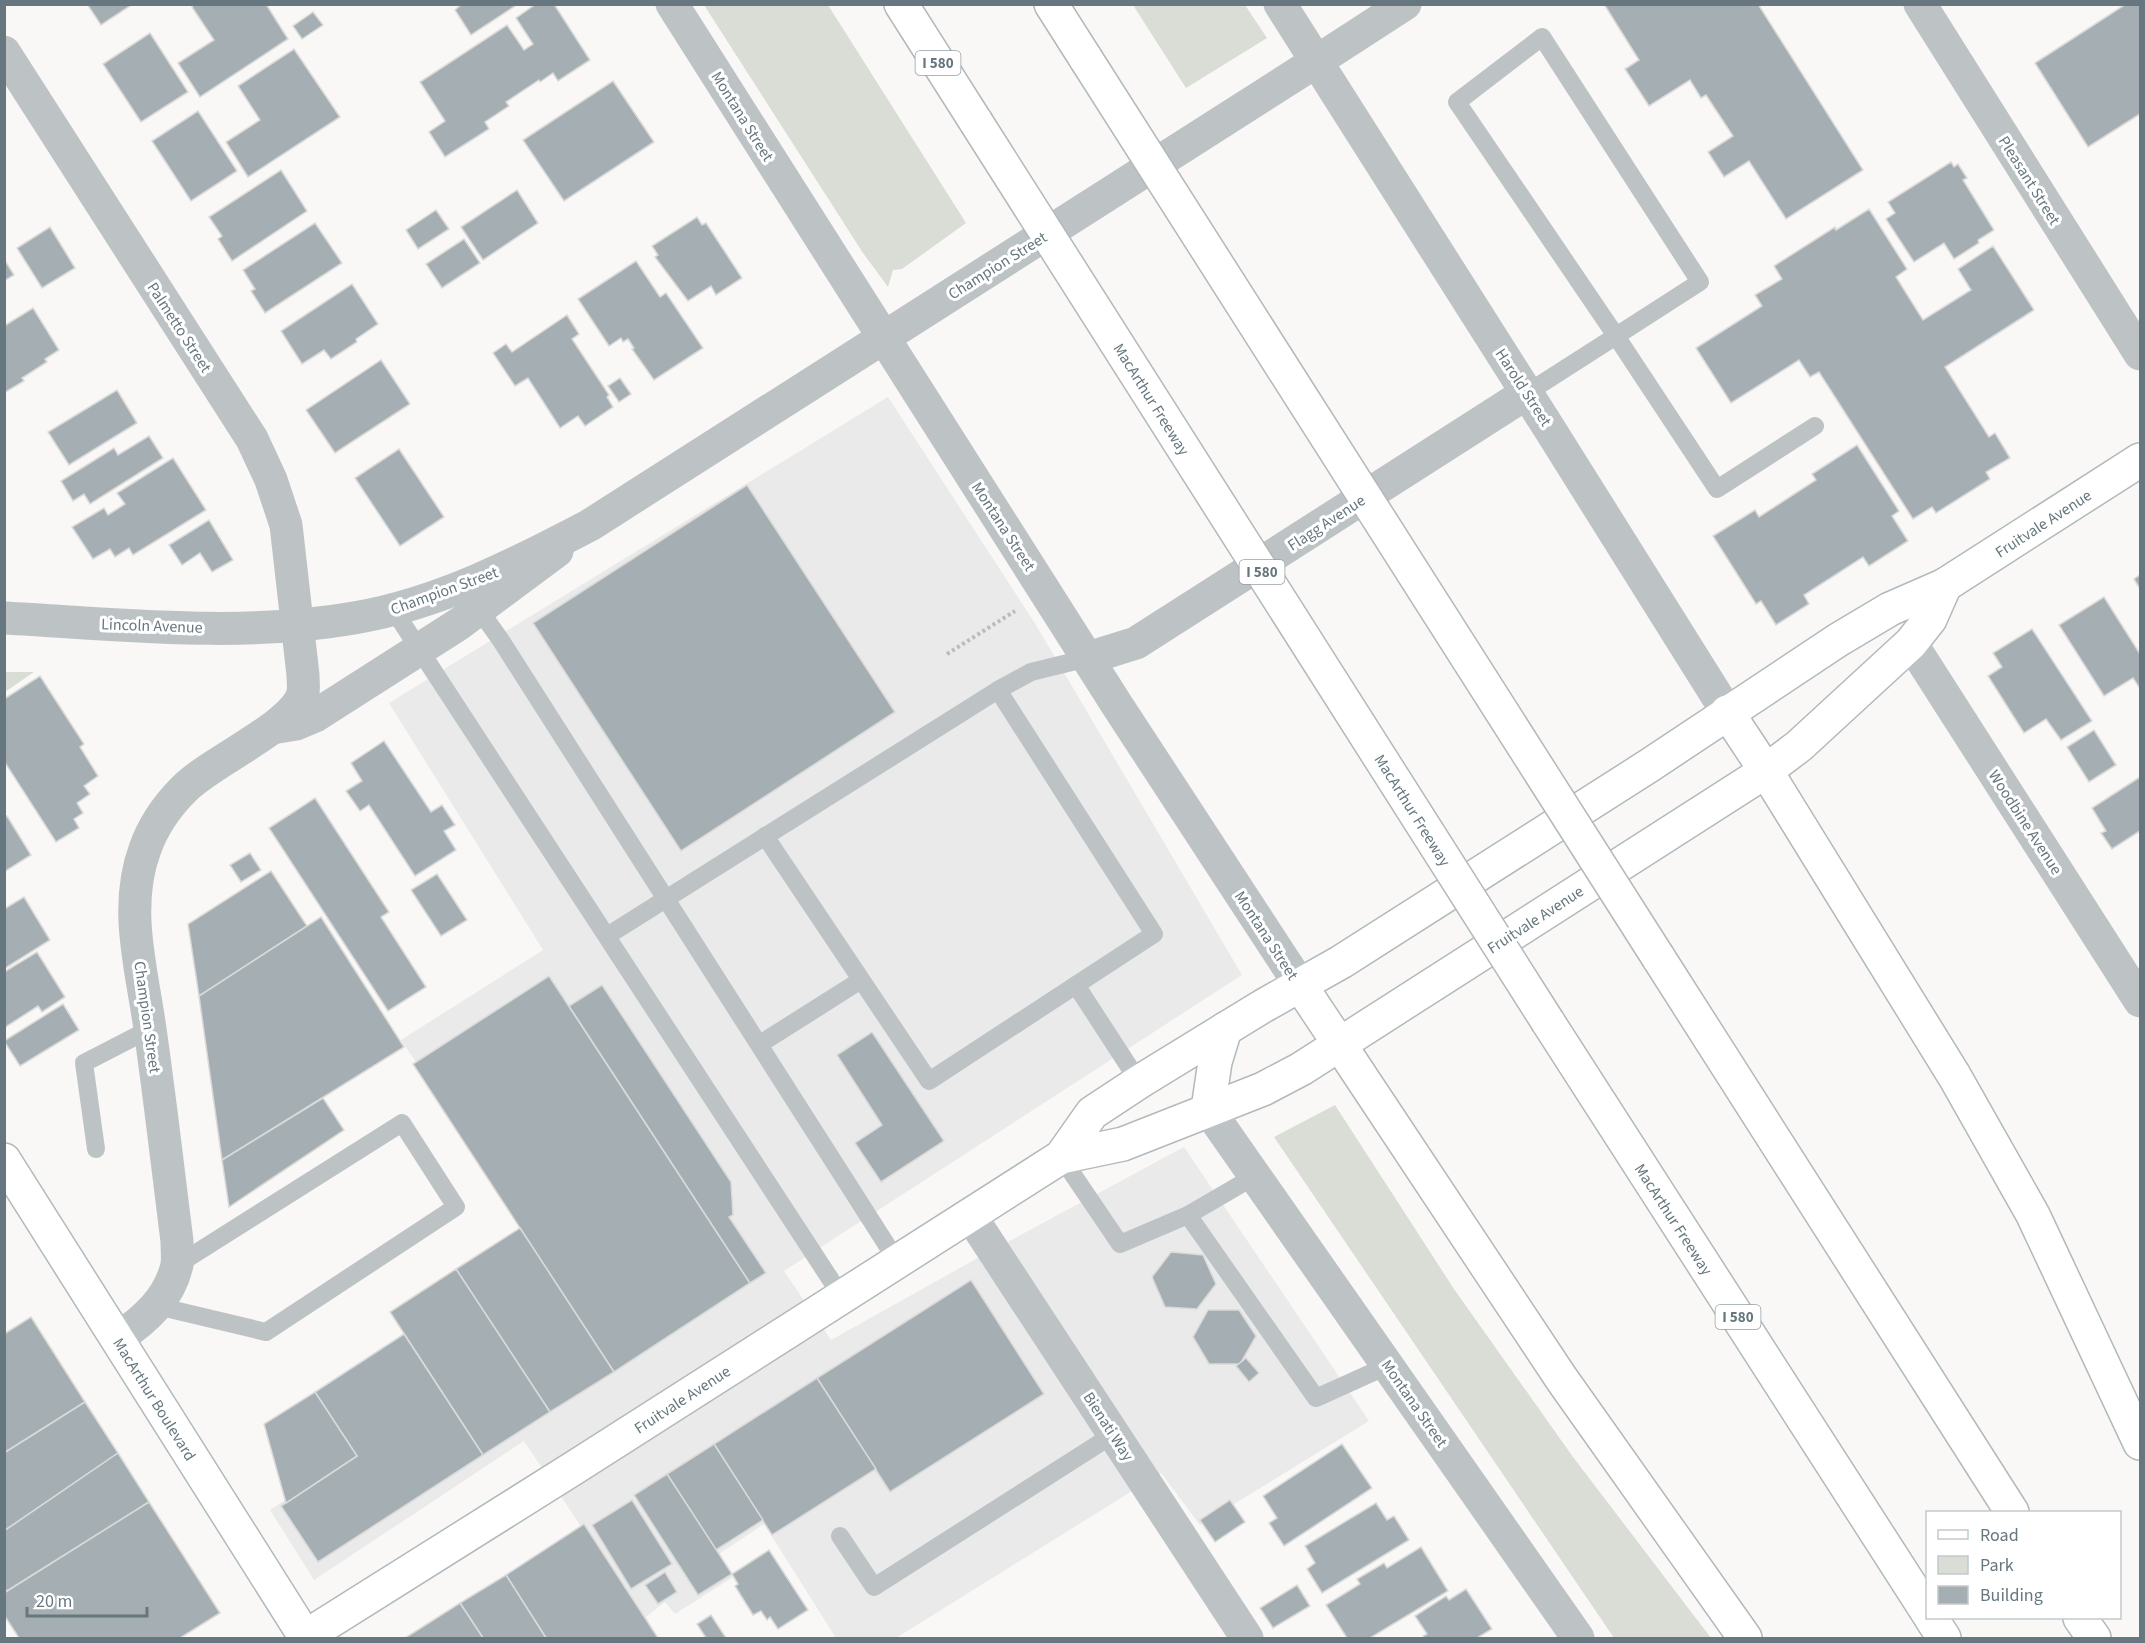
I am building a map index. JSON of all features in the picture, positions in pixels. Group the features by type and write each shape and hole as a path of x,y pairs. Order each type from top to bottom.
{"main road":[{"name":"MacArthur Freeway","path":"901,4 1548,1022 1926,1610"},
{"path":"1052,4 2011,1511"},
{"name":"Fruitvale Avenue","path":"304,1638 1060,1156 1092,1113 1139,1082 1341,962 1650,765 1838,640 1890,609 1945,585 2140,460"},
{"name":"Fruitvale Avenue","path":"1060,1156 1123,1144 1263,1089 1340,1045 1766,771 1799,746 1911,643 1930,618 1945,585"},
{"name":"Harold Street","path":"1727,712 1766,771 1955,1077 2033,1215 2140,1443"},
{"name":"Montana Street","path":"1300,985 1561,1378 1745,1638"},
{"path":"1208,1109 1215,1062 1226,1029"},
{"name":"MacArthur Boulevard","path":"4,1160 118,1338 304,1638"},
{"path":"1931,1619 1944,1638"},
{"path":"2081,1619 2094,1638"}],"street":[{"name":"Montana Street","path":"672,4 883,338 1300,985"},
{"name":"Harold Street","path":"1280,4 1727,712"},
{"name":"Champion Street","path":"270,729 296,724 315,716 420,650 470,598 529,557 590,525 1405,4"},
{"name":"Pleasant Street","path":"1920,4 2140,354"},
{"name":"Palmetto Street","path":"4,52 252,439 271,480 285,525 299,626"},
{"name":"Flagg Avenue","path":"1088,658 1136,644 1527,393"},
{"name":"Champion Street","path":"118,1338 141,1323 157,1306 168,1288 177,1265 177,1241 134,921 135,884 145,849 160,817 185,788 215,764 286,718 296,707 303,693 299,626 355,618 416,603 470,598"},
{"name":"Lincoln Avenue","path":"4,618 189,627 299,626"},
{"name":"Woodbine Avenue","path":"1911,643 2140,1001"},
{"name":"Montana Street","path":"1208,1109 1578,1638"},
{"name":"Bienati Way","path":"970,1215 1247,1638"}],"lane":[{"path":"1527,393 1616,336 1700,282 1542,37 1457,102 1616,336 1717,489 1815,426"},
{"path":"470,598 507,649 897,1261"},
{"path":"393,609 842,1297"},
{"path":"607,936 998,690 1030,672 1088,658"},
{"path":"765,836 929,1081 1154,934 998,690"},
{"path":"760,1044 861,980"},
{"path":"1076,985 1139,1082"},
{"path":"96,1149 84,1062 150,1029"},
{"path":"157,1306 266,1332 456,1207 402,1123 177,1265"},
{"path":"1060,1156 1120,1244 1188,1215 1255,1176"},
{"path":"1188,1215 1316,1398 1389,1365"},
{"path":"840,1536 874,1587 1114,1434"}],"path":[{"path":"946,654 1046,591"}],"shaded area":[{"path":"888,397 1036,625 1242,975 784,1271 831,1340 1184,1147 1369,1421 1200,1525 1161,1473 896,1638 836,1638 764,1524 719,1554 733,1577 675,1614 665,1602 646,1617 658,1638 407,1638 582,1528 524,1441 314,1580 270,1510 359,1452 318,1390 408,1331 458,1270 527,1225 401,1040 543,950 389,703"}],"green space":[{"path":"704,5 828,5 966,223 902,269 893,270 888,287 863,253"},
{"path":"1133,5 1245,5 1267,38 1186,88"},
{"path":"5,672 34,672 5,692"},
{"path":"1335,1105 1454,1289 1573,1457 1711,1638 1614,1638 1274,1137"}],"building":[{"path":"87,4 133,4 101,25"},
{"path":"195,4 266,4 288,39 200,97 178,63 214,40 192,7"},
{"path":"462,4 518,4 471,35 455,10"},
{"path":"536,4 554,4 590,60 558,81 553,73 540,82 539,80 506,102 509,106 485,122 489,129 445,157 429,132 445,121 420,82 507,25 524,50 533,44 516,18"},
{"path":"1604,4 1758,4 1863,170 1786,219 1749,161 1724,177 1708,152 1733,136 1706,95 1701,98 1690,80 1649,106 1625,69 1639,60"},
{"path":"2126,4 2140,4 2140,114 2088,147 2035,63"},
{"path":"313,12 323,25 302,39 293,26"},
{"path":"150,33 188,92 141,122 103,64"},
{"path":"294,49 340,117 248,177 226,142 260,120 238,86"},
{"path":"613,81 654,142 564,201 523,140"},
{"path":"198,111 237,171 191,201 152,141"},
{"path":"1951,162 1954,167 1958,164 1967,178 1963,180 1994,230 1954,259 1944,243 1914,262 1886,219 1895,213 1888,202"},
{"path":"281,170 307,211 232,261 218,239 222,236 209,217"},
{"path":"517,190 538,223 483,260 461,227"},
{"path":"1869,209 1907,269 1896,277 1923,320 1971,290 1958,269 1993,246 2034,310 1945,367 1989,437 1995,433 2010,458 1986,472 1990,479 1936,513 1932,507 1913,519 1819,372 1810,377 1799,360 1731,403 1696,348 1762,306 1755,295 1782,279 1774,266 1835,227 1836,230"},
{"path":"436,210 449,229 418,249 406,230"},
{"path":"697,217 702,225 706,223 742,278 716,295 711,286 688,301 655,257 658,255 652,246"},
{"path":"315,223 342,263 265,313 251,291 255,289 243,270"},
{"path":"50,227 75,268 42,288 17,248"},
{"path":"464,239 480,263 442,288 426,264"},
{"path":"4,259 14,275 4,281"},
{"path":"636,261 660,297 666,293 703,348 654,380 632,349 634,348 628,339 623,342 621,338 609,346 578,299"},
{"path":"352,284 378,324 356,339 357,342 331,359 324,350 302,364 281,331"},
{"path":"33,308 59,350 45,359 47,362 22,378 24,381 4,393 4,326"},
{"path":"567,315 579,334 572,339 609,395 607,397 613,407 585,426 578,416 560,428 528,378 515,386 493,353 506,344 512,352"},
{"path":"381,360 410,404 335,453 306,410"},
{"path":"620,378 631,394 619,402 608,386"},
{"path":"117,390 137,423 69,465 48,432"},
{"path":"149,436 163,458 90,504 84,494 73,501 61,481 114,448 118,455"},
{"path":"1857,445 1899,511 1892,516 1908,541 1869,566 1863,557 1804,595 1809,604 1776,625 1761,601 1756,604 1713,536 1755,510 1759,517 1816,480 1812,474"},
{"path":"399,449 444,517 400,546 355,478"},
{"path":"173,458 206,510 133,555 129,548 115,557 110,549 93,559 72,527 104,508 108,515 125,504 117,493"},
{"path":"747,485 895,712 681,851 533,623"},
{"path":"209,520 233,560 212,572 200,553 182,565 169,545"},
{"path":"2140,575 2140,589 2134,579"},
{"path":"2104,597 2140,654 2140,686 2133,678 2104,696 2059,625"},
{"path":"2032,629 2092,721 2061,740 2046,719 2024,733 1988,676 2002,667 1993,653"},
{"path":"40,676 84,744 80,747 98,776 84,786 90,794 77,803 83,813 74,819 79,828 56,842 4,761 4,699"},
{"path":"2094,730 2116,765 2089,782 2067,747"},
{"path":"384,741 431,812 442,805 455,825 444,831 456,850 415,876 369,805 360,811 346,791 362,781 351,763"},
{"path":"2140,777 2140,831 2112,849 2101,833 2106,831 2092,808"},
{"path":"315,798 389,912 381,917 426,987 388,1011 269,828"},
{"path":"7,816 31,855 4,872 4,817"},
{"path":"250,853 261,870 241,882 230,865"},
{"path":"271,871 307,926 199,996 188,924"},
{"path":"437,874 467,920 441,936 411,890"},
{"path":"24,897 50,940 4,969 4,909"},
{"path":"321,917 404,1047 222,1160 199,996"},
{"path":"37,952 65,997 42,1012 38,1006 4,1028 4,972"},
{"path":"549,976 750,1283 614,1372 413,1064"},
{"path":"602,985 731,1182 733,1215 729,1217 766,1273 750,1283 569,1006"},
{"path":"63,1004 79,1030 20,1066 4,1041"},
{"path":"872,1032 944,1141 881,1182 855,1143 882,1125 837,1055"},
{"path":"323,1098 344,1130 229,1207 222,1160"},
{"path":"520,1228 614,1372 550,1412 456,1269"},
{"path":"1171,1252 1203,1255 1216,1284 1197,1309 1165,1307 1152,1277"},
{"path":"456,1269 550,1412 483,1455 390,1312"},
{"path":"971,1280 1044,1394 890,1492 817,1378"},
{"path":"1208,1310 1239,1310 1256,1336 1240,1364 1209,1364 1193,1337"},
{"path":"31,1317 85,1402 4,1453 4,1334"},
{"path":"404,1334 483,1455 318,1562 281,1506 357,1456 315,1392"},
{"path":"1246,1358 1259,1373 1249,1382 1236,1366"},
{"path":"817,1378 876,1469 772,1535 714,1444"},
{"path":"315,1392 357,1456 286,1503 264,1424"},
{"path":"85,1402 118,1453 4,1531 4,1453"},
{"path":"714,1444 763,1520 716,1550 667,1474"},
{"path":"1342,1444 1372,1488 1284,1546 1269,1523 1277,1518 1263,1496"},
{"path":"118,1453 149,1502 7,1591 4,1588 4,1531"},
{"path":"667,1474 732,1574 698,1595 634,1495"},
{"path":"632,1500 672,1564 631,1589 592,1525"},
{"path":"1230,1500 1245,1522 1215,1542 1200,1520"},
{"path":"149,1502 220,1613 180,1638 19,1638 4,1615 4,1593"},
{"path":"1376,1503 1387,1520 1394,1516 1409,1540 1322,1593 1307,1569 1315,1563 1305,1546"},
{"path":"584,1524 658,1638 546,1638 506,1575"},
{"path":"1421,1547 1448,1591 1370,1638 1347,1638 1326,1605 1360,1584 1357,1579 1384,1563 1387,1568"},
{"path":"769,1550 808,1610 778,1629 770,1617 767,1620 761,1611 753,1615 735,1586 738,1584 732,1574"},
{"path":"665,1572 677,1592 658,1604 645,1585"},
{"path":"506,1575 546,1638 483,1638 460,1603"},
{"path":"1297,1585 1310,1606 1273,1628 1260,1608"},
{"path":"1466,1589 1492,1629 1477,1638 1424,1638 1423,1636 1427,1634 1415,1616 1446,1596 1449,1600"},
{"path":"460,1603 483,1638 405,1638"},
{"path":"711,1615 726,1638 706,1638 697,1624"}]}
